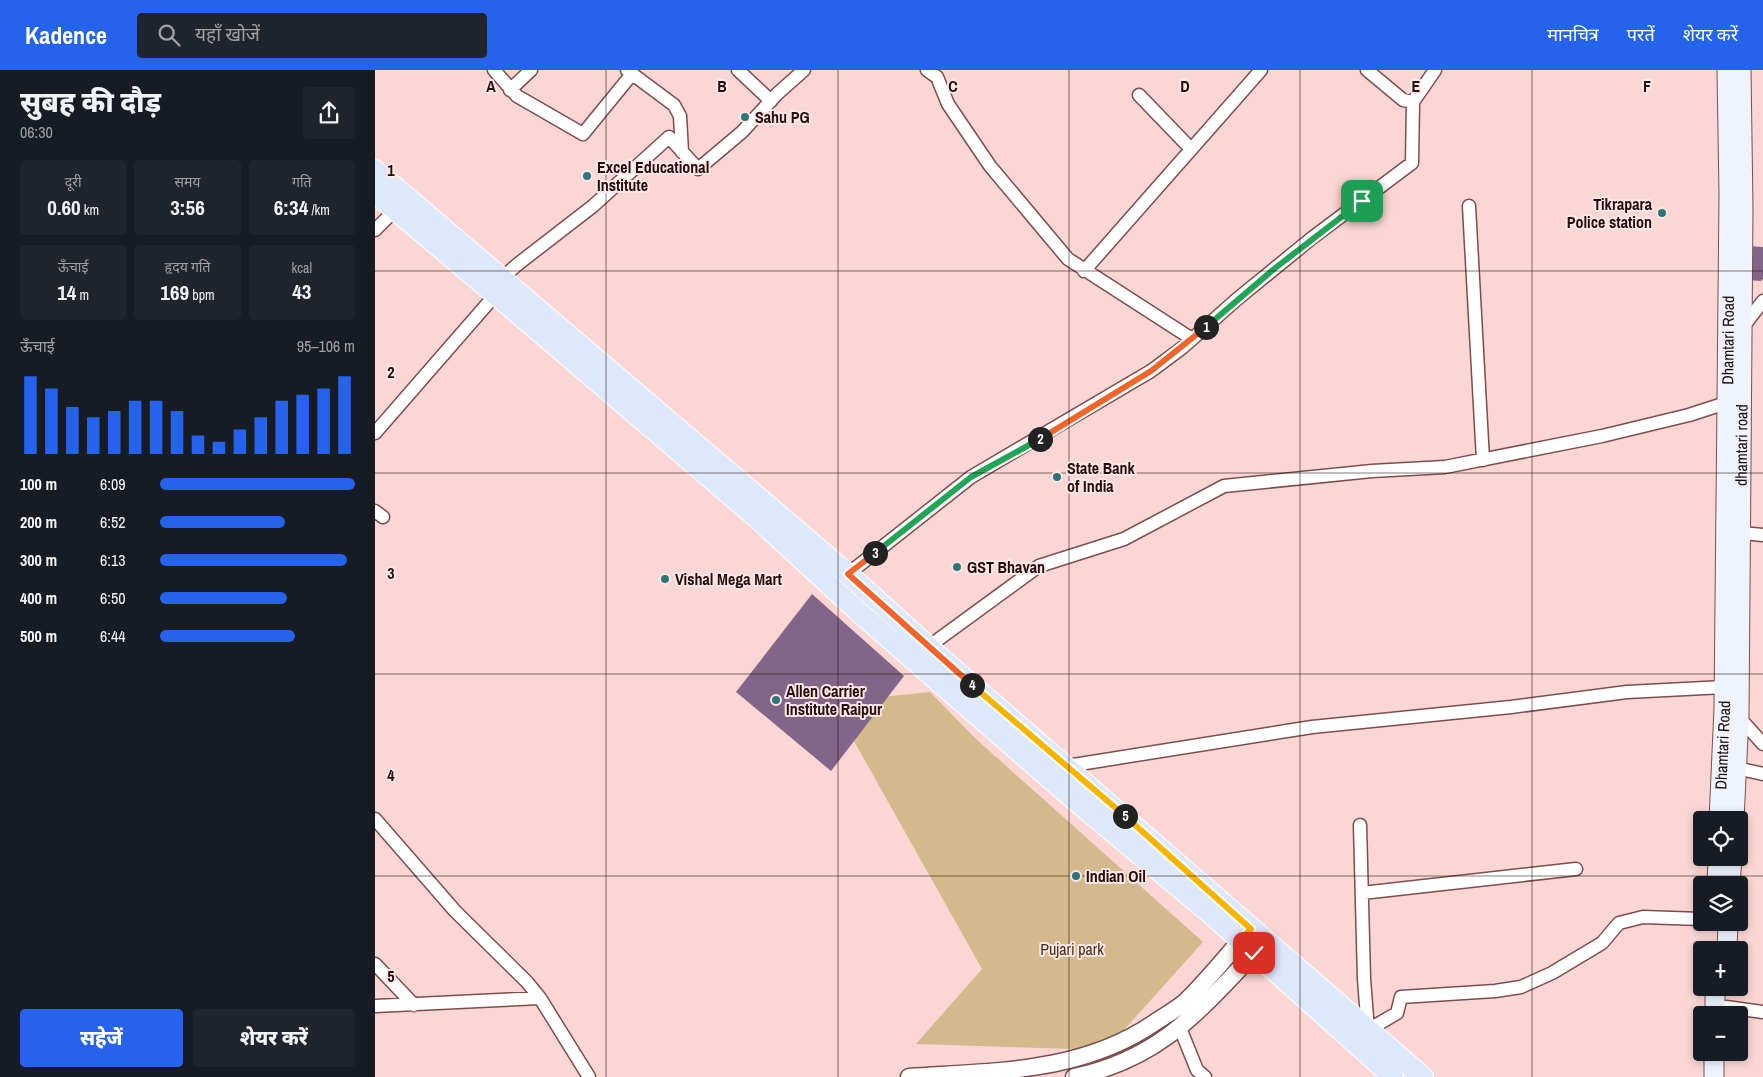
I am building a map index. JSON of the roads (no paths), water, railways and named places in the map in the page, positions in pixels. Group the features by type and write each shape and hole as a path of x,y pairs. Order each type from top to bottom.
{"main road":[{"name":"Dhamtari Road","path":"1720,811 1731,712 1724,687 1732,532 1726,403 1735,327 1729,194 1727,70"},
{"name":"dhamtari road","path":"1734,811 1736,768 1731,712 1732,532 1741,70"},
{"path":"375,170 498,287 862,615 1072,798 1368,1030 1423,1077"},
{"path":"375,193 498,287 848,574 928,647 1067,766 1253,941 1393,1077"},
{"path":"1714,1061 1714,1077"},
{"path":"1725,1077 1726,1061"}],"street":[{"path":"494,70 510,90 549,116 583,134 630,72 674,105 680,116 682,152"},
{"path":"510,90 531,70"},
{"path":"738,70 771,101"},
{"path":"375,433 518,264 593,206 669,138 698,169 743,132 771,101 804,70"},
{"path":"1084,271 1261,70"},
{"path":"1367,70 1403,100 1413,102"},
{"path":"848,574 971,477 1151,371 1312,238 1412,163 1413,102 1435,70"},
{"path":"936,72 948,104 990,166 1068,259 1192,339"},
{"path":"1139,94 1191,149"},
{"path":"1469,206 1483,460"},
{"path":"375,230 395,210"},
{"path":"1735,327 1763,300"},
{"path":"928,647 1039,566 1124,539 1224,486 1372,471 1445,467 1602,436 1689,415 1726,403"},
{"path":"1732,532 1763,535"},
{"path":"1067,766 1312,727 1511,707 1627,692 1724,687"},
{"path":"1731,712 1763,744"},
{"path":"1736,768 1763,774"},
{"path":"375,819 455,911 527,982 540,998 589,1077"},
{"path":"1360,825 1368,1030 1397,1013 1401,997 1495,991 1521,987 1552,972 1602,943 1619,923 1643,917 1693,919"},
{"path":"1362,893 1576,869"},
{"path":"1074,1077 1127,1060 1180,1028 1195,1016 1253,941"},
{"path":"909,1077 1030,1069 1065,1062 1106,1050 1139,1034 1184,1003 1253,941"},
{"path":"375,964 414,1005"},
{"path":"375,1006 540,998"},
{"path":"1748,1012 1763,1012"},
{"path":"1180,1028 1197,1070 1205,1077"}],"place":[{"name":"Sahu PG","path":"745,117"},
{"name":"Excel Educational Institute","path":"587,176"},
{"name":"Tikrapara Police station","path":"1662,213"},
{"name":"State Bank of India","path":"1057,477"},
{"name":"GST Bhavan","path":"957,567"},
{"name":"Vishal Mega Mart","path":"665,579"},
{"name":"Allen Carrier Institute Raipur","path":"776,700"},
{"name":"Indian Oil","path":"1076,876"}],"park label":[{"name":"Pujari park","path":"1072,949"}]}
